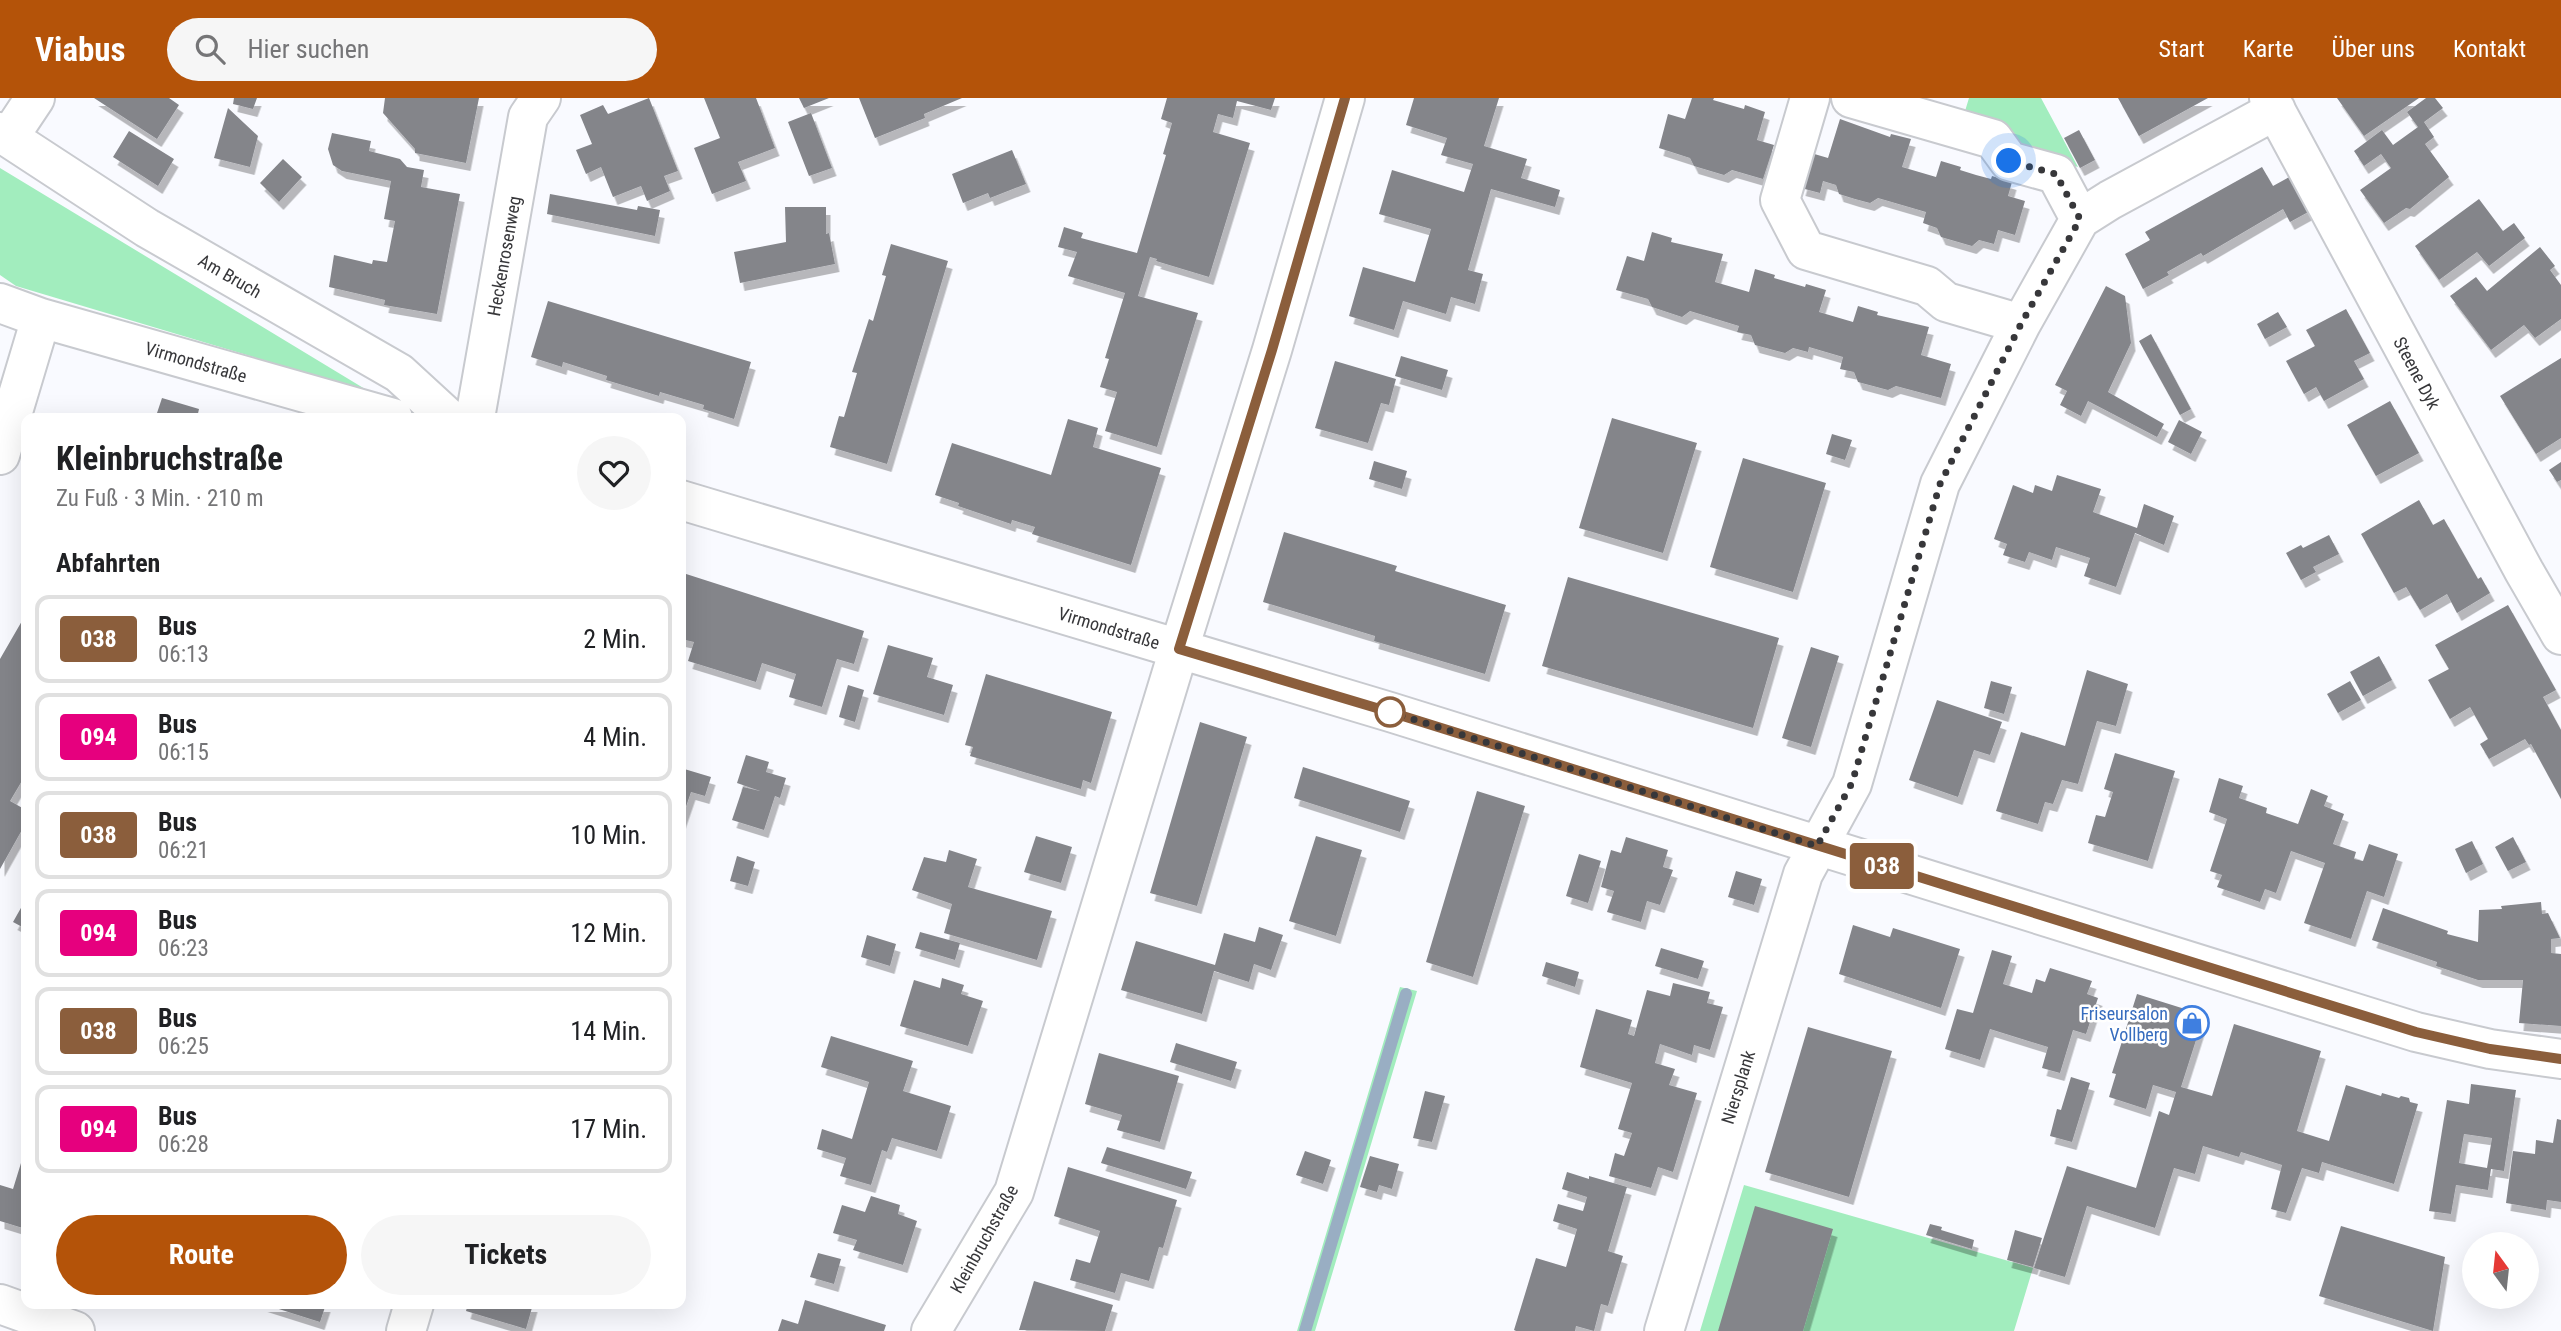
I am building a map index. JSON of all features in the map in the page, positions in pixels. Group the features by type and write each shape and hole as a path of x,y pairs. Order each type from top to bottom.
{"street":[{"name":"Am Bruch","path":"35,98 5,135 147,228 399,373 442,413"},
{"name":"Heckenrosenweg","path":"476,413 528,117 541,98"},
{"name":"Kleinbruchstraße","path":"931,1331 1014,1192 1272,350 1345,98"},
{"path":"1810,98 1780,200 1806,250 1927,286 1946,302 2021,324"},
{"path":"1817,846 1852,783 1940,484 2021,324 2080,219 2056,174 2009,161 1993,138 1852,98"},
{"name":"Steene Dyk","path":"2080,219 2273,104 2561,635"},
{"name":"Virmondstraße","path":"0,303 41,318 375,413"},
{"path":"0,455 41,318"},
{"name":"Virmondstraße","path":"686,501 1390,712 2416,1032 2490,1049 2561,1059"},
{"name":"Niersplank","path":"1664,1331 1803,874 1817,846"},
{"path":"0,1304 75,1331"},
{"path":"406,1331 413,1309"}],"green space":[{"path":"1969,98 2041,98 2078,167 2022,151 1962,121"},
{"path":"0,168 370,392 16,286 0,275"},
{"path":"1400,987 1417,991 1315,1331 1297,1331"},
{"path":"1744,1185 2033,1268 2014,1331 1700,1331"}],"building":[{"path":"94,98 169,98 179,105 157,139"},
{"path":"234,98 257,98 253,109 233,104"},
{"path":"385,98 479,98 466,163 415,153 415,149 383,113"},
{"path":"649,98 678,171 664,176 670,191 647,201 641,186 613,197 601,167 586,174 576,150 592,144 580,115 603,105 608,114"},
{"path":"704,98 756,98 775,148 738,162 746,181 712,194 694,148 720,138"},
{"path":"799,98 829,98 804,108"},
{"path":"859,98 962,98 924,114 925,118 875,138"},
{"path":"1167,98 1275,98 1271,110 1237,101 1233,118 1218,114 1213,132 1250,143 1209,277 1150,257 1138,296 1198,313 1157,447 1105,431 1117,392 1100,387 1109,359 1105,358 1125,293 1068,276 1077,252 1058,247 1064,227 1083,233 1081,238 1137,253 1166,155 1163,154 1172,123 1161,119"},
{"path":"1414,98 1499,98 1484,146 1527,159 1521,178 1560,190 1555,207 1491,189 1468,270 1483,274 1475,304 1451,297 1446,314 1403,301 1394,330 1349,316 1363,267 1415,282 1431,229 1379,214 1392,170 1464,192 1473,164 1441,155 1447,138 1406,125"},
{"path":"1692,98 1714,98 1713,100 1744,109 1745,105 1765,112 1757,140 1774,145 1763,179 1732,170 1724,175 1694,166 1690,158 1659,148 1668,114 1685,119"},
{"path":"2118,98 2208,98 2139,136"},
{"path":"2337,98 2419,98 2364,136"},
{"path":"2426,98 2435,98 2443,108 2424,122 2434,137 2425,144 2449,177 2410,209 2406,208 2384,223 2360,190 2391,168 2381,154 2364,166 2354,151 2382,130 2393,145 2418,127 2407,112"},
{"path":"228,108 258,136 250,167 214,158"},
{"path":"811,113 832,168 809,176 788,122"},
{"path":"1840,119 1890,137 1891,134 1911,139 1902,167 1936,177 1941,161 1976,175 2012,182 2008,196 2025,201 2015,235 1998,230 1994,244 1979,240 1972,246 1941,237 1937,228 1923,223 1926,212 1878,198 1870,203 1855,199 1839,194 1836,185 1823,181 1820,193 1801,188 1811,153 1828,158"},
{"path":"2079,130 2095,160 2080,168 2064,138"},
{"path":"129,131 174,159 158,186 113,157"},
{"path":"332,133 371,141 369,151 400,159 407,167 424,170 421,187 460,194 437,314 384,305 385,300 329,287 334,255 372,264 373,260 387,262 395,221 384,219 391,181 342,171 333,165 328,149"},
{"path":"1012,150 1026,184 990,198 988,193 963,203 952,174"},
{"path":"283,159 302,177 279,202 260,183"},
{"path":"2262,167 2273,186 2291,176 2310,211 2290,222 2283,209 2203,256 2201,253 2167,272 2169,275 2143,289 2125,254 2150,240 2145,232"},
{"path":"550,194 637,210 638,206 660,210 655,236 547,214"},
{"path":"2479,199 2503,231 2514,223 2525,238 2489,266 2477,252 2439,280 2415,246"},
{"path":"785,207 826,207 826,234 829,233 835,264 740,283 734,252 786,242"},
{"path":"1652,232 1672,238 1671,242 1723,254 1715,282 1749,292 1755,269 1775,275 1774,278 1826,290 1819,312 1853,322 1858,306 1878,312 1877,315 1929,327 1921,355 1951,364 1941,398 1896,386 1888,390 1858,382 1854,372 1840,369 1843,357 1809,347 1808,352 1793,348 1785,353 1755,345 1751,335 1737,332 1739,326 1690,311 1682,317 1652,307 1648,299 1616,290 1627,256 1644,261"},
{"path":"891,244 948,261 887,464 830,447 839,416 844,417 857,373 852,372 869,319 873,321 886,276 882,275"},
{"path":"2540,247 2555,266 2550,270 2561,285 2561,319 2535,338 2524,325 2491,350 2450,296 2476,277 2487,291"},
{"path":"2106,286 2125,296 2131,343 2108,392 2164,424 2157,437 2088,401 2081,416 2060,405 2067,391 2055,385"},
{"path":"548,301 751,362 734,419 703,409 704,405 660,392 659,396 606,380 607,376 563,362 562,367 531,357"},
{"path":"2346,309 2370,353 2354,361 2364,379 2324,401 2316,387 2304,394 2286,361 2315,346 2306,330"},
{"path":"2278,312 2287,327 2265,339 2257,324"},
{"path":"2151,334 2191,409 2180,415 2139,341"},
{"path":"1401,356 1448,370 1442,390 1395,376"},
{"path":"2561,358 2561,438 2536,454 2500,396"},
{"path":"1335,361 1396,379 1389,405 1381,403 1368,443 1315,428"},
{"path":"162,398 199,409 198,413 157,413"},
{"path":"2390,401 2419,453 2376,476 2347,425"},
{"path":"1612,418 1697,443 1663,553 1579,528"},
{"path":"1068,419 1098,428 1093,447 1161,468 1131,565 1032,534 1035,527 1012,520 1011,524 935,495 952,443 1051,475"},
{"path":"2179,420 2202,432 2191,454 2168,442"},
{"path":"1832,434 1852,440 1845,460 1826,454"},
{"path":"1743,458 1826,483 1793,592 1710,567"},
{"path":"1374,461 1407,471 1402,489 1369,479"},
{"path":"2561,462 2561,480 2557,482 2549,470"},
{"path":"2057,475 2101,489 2093,512 2137,528 2144,504 2174,516 2164,545 2135,533 2116,587 2084,576 2090,558 2056,547 2052,560 2029,552 2025,562 2003,555 2007,544 1994,539 2013,485 2033,493 2035,485 2052,491"},
{"path":"2419,500 2433,525 2444,519 2478,579 2481,577 2490,593 2457,613 2447,594 2420,610 2406,587 2394,593 2361,534"},
{"path":"1284,532 1397,566 1395,571 1506,605 1485,674 1374,641 1375,636 1263,602"},
{"path":"2329,535 2339,554 2313,567 2316,572 2301,580 2286,553"},
{"path":"686,574 864,631 854,664 837,659 822,707 789,697 796,674 762,663 756,682 688,661 694,642 686,640"},
{"path":"1568,577 1779,638 1753,728 1542,666"},
{"path":"2508,605 2556,690 2543,697 2561,730 2561,799 2531,744 2525,739 2489,759 2480,744 2488,739 2470,707 2450,719 2428,680 2449,669 2435,645"},
{"path":"21,623 21,782 10,801 21,807 21,832 0,869 0,659"},
{"path":"888,645 933,658 927,677 953,685 944,715 873,694"},
{"path":"1811,647 1839,656 1811,747 1782,738"},
{"path":"2379,656 2392,680 2363,696 2350,672"},
{"path":"2087,670 2128,684 2116,726 2097,721 2078,784 2062,780 2053,804 2045,802 2038,824 1996,811 2021,732 2065,746"},
{"path":"986,674 1112,712 1091,783 1083,780 1081,789 970,756 973,747 965,745"},
{"path":"1991,681 2012,687 2004,714 1984,708"},
{"path":"2350,681 2361,700 2338,713 2327,694"},
{"path":"848,685 864,690 855,722 839,717"},
{"path":"1937,700 2002,722 1990,755 1974,750 1958,797 1909,780"},
{"path":"1200,722 1247,737 1197,906 1150,893"},
{"path":"2115,753 2175,771 2148,861 2088,843 2096,815 2105,817 2113,792 2104,789"},
{"path":"746,755 769,762 766,772 786,778 780,798 775,796 764,830 732,820 743,787 760,791 737,783"},
{"path":"1303,767 1410,801 1400,832 1294,798"},
{"path":"686,770 711,777 705,796 691,792 686,806"},
{"path":"2219,778 2243,786 2239,798 2267,808 2266,813 2298,824 2311,789 2328,796 2324,806 2344,814 2333,844 2356,852 2354,859 2363,861 2369,844 2398,854 2384,897 2367,891 2351,939 2304,923 2325,863 2291,851 2276,893 2265,889 2260,902 2217,887 2222,875 2210,871 2227,819 2209,812"},
{"path":"1477,791 1525,806 1473,977 1426,962"},
{"path":"1036,836 1072,847 1061,883 1024,872"},
{"path":"1316,836 1362,850 1336,936 1289,921"},
{"path":"1626,837 1668,850 1663,867 1673,870 1660,905 1647,901 1641,922 1607,912 1614,891 1601,887 1611,850 1621,853"},
{"path":"2513,837 2526,862 2508,871 2495,847"},
{"path":"2472,841 2483,864 2466,873 2455,849"},
{"path":"949,850 977,859 968,887 1052,911 1037,960 944,933 952,904 912,890 924,857 946,862"},
{"path":"1579,854 1601,861 1588,903 1566,896"},
{"path":"737,856 755,862 748,886 730,881"},
{"path":"1736,871 1762,879 1754,905 1728,897"},
{"path":"2541,902 2542,914 2548,913 2560,938 2551,939 2551,953 2561,954 2561,1026 2519,1023 2523,980 2478,980 2436,966 2437,962 2372,940 2383,908 2448,931 2447,934 2478,942 2479,910"},
{"path":"21,908 21,926 13,922"},
{"path":"1853,925 1890,937 1893,928 1960,949 1941,1008 1839,974"},
{"path":"1259,927 1283,935 1271,970 1254,964 1249,982 1214,971 1202,1014 1121,990 1136,941 1215,965 1224,933 1255,942"},
{"path":"920,932 960,943 955,960 915,948"},
{"path":"867,935 896,944 890,966 861,957"},
{"path":"1661,948 1704,961 1698,979 1655,966"},
{"path":"1992,950 2012,956 2003,984 2032,993 2036,979 2045,982 2050,968 2092,981 2087,994 2098,998 2086,1034 2073,1030 2060,1073 2042,1068 2048,1047 1990,1029 1980,1060 1945,1049 1957,1009 1973,1013"},
{"path":"1546,962 1579,972 1575,987 1542,976"},
{"path":"942,978 964,985 961,994 983,1001 968,1046 900,1026 914,980 940,988"},
{"path":"1673,983 1710,992 1707,1003 1723,1007 1710,1050 1694,1045 1692,1055 1660,1044 1655,1063 1675,1069 1669,1085 1697,1093 1673,1172 1658,1167 1651,1188 1609,1176 1615,1153 1624,1156 1632,1133 1618,1129 1632,1083 1580,1067 1596,1009 1632,1020 1628,1034 1634,1036 1647,990 1670,996"},
{"path":"2137,994 2204,1015 2181,1087 2212,1096 2234,1024 2321,1051 2297,1131 2329,1141 2346,1085 2381,1096 2382,1093 2409,1098 2410,1102 2418,1104 2394,1184 2322,1162 2319,1173 2302,1168 2286,1213 2271,1209 2282,1165 2241,1152 2239,1157 2203,1146 2195,1174 2174,1168 2155,1228 2087,1206 2065,1277 2034,1268 2067,1166 2136,1188 2159,1111 2169,1115 2176,1092 2153,1085 2146,1109 2109,1097 2116,1074 2112,1073"},
{"path":"1808,1027 1892,1051 1849,1197 1765,1172"},
{"path":"831,1036 913,1061 903,1091 951,1106 937,1151 892,1138 887,1152 882,1150 871,1185 840,1176 846,1158 817,1149 822,1129 852,1139 869,1082 821,1067"},
{"path":"1176,1043 1237,1062 1231,1081 1170,1062"},
{"path":"1099,1053 1179,1076 1160,1142 1117,1130 1122,1115 1085,1104"},
{"path":"2071,1077 2090,1083 2072,1142 2050,1136 2057,1109 2061,1110"},
{"path":"2471,1084 2516,1090 2504,1171 2491,1169 2488,1190 2456,1185 2451,1214 2429,1211 2447,1100 2469,1104","holes":["2464,1134 2492,1138 2487,1168 2459,1163"]},
{"path":"1425,1091 1445,1096 1432,1142 1413,1138"},
{"path":"2557,1119 2561,1120 2561,1202 2547,1200 2546,1210 2506,1203 2513,1151 2535,1154 2536,1140 2553,1143"},
{"path":"1107,1147 1192,1172 1186,1189 1101,1163"},
{"path":"1305,1151 1331,1160 1323,1184 1296,1175"},
{"path":"1370,1156 1399,1164 1392,1189 1379,1185 1377,1192 1360,1187"},
{"path":"21,1163 21,1227 0,1221 0,1185 13,1189"},
{"path":"1068,1167 1177,1200 1163,1248 1159,1247 1149,1281 1121,1273 1115,1293 1070,1280 1076,1259 1090,1263 1100,1231 1054,1216"},
{"path":"1567,1172 1627,1187 1608,1251 1623,1256 1608,1306 1601,1304 1594,1331 1576,1326 1575,1331 1516,1331 1514,1330 1536,1258 1566,1267 1577,1229 1553,1221 1558,1204 1583,1211 1587,1197 1562,1189"},
{"path":"871,1196 900,1205 898,1214 917,1221 903,1265 853,1250 857,1240 833,1233 842,1205 865,1212"},
{"path":"1755,1206 1833,1229 1803,1331 1718,1331"},
{"path":"1930,1224 1974,1240 1972,1249 1926,1235"},
{"path":"2341,1226 2445,1257 2433,1331 2319,1296"},
{"path":"2015,1230 2042,1238 2033,1267 2007,1260"},
{"path":"818,1253 841,1259 834,1284 810,1277"},
{"path":"1034,1281 1113,1305 1105,1331 1019,1330"},
{"path":"805,1300 886,1325 884,1331 778,1331 782,1319 798,1324"},
{"path":"279,1309 324,1309 320,1322"},
{"path":"467,1309 532,1309 526,1329"}],"waterway":[{"path":"1305,1331 1406,994"}],"bus line":[{"name":"038","path":"1345,98 1272,350 1179,649 1390,712 2416,1032 2490,1049 2561,1059"}],"place":[{"name":"Friseursalon Vollberg","path":"2192,1023"}],"route":[{"path":"1390,712 1817,846 1852,783 1940,484 2021,324 2080,219 2056,174 2009,161"}]}
